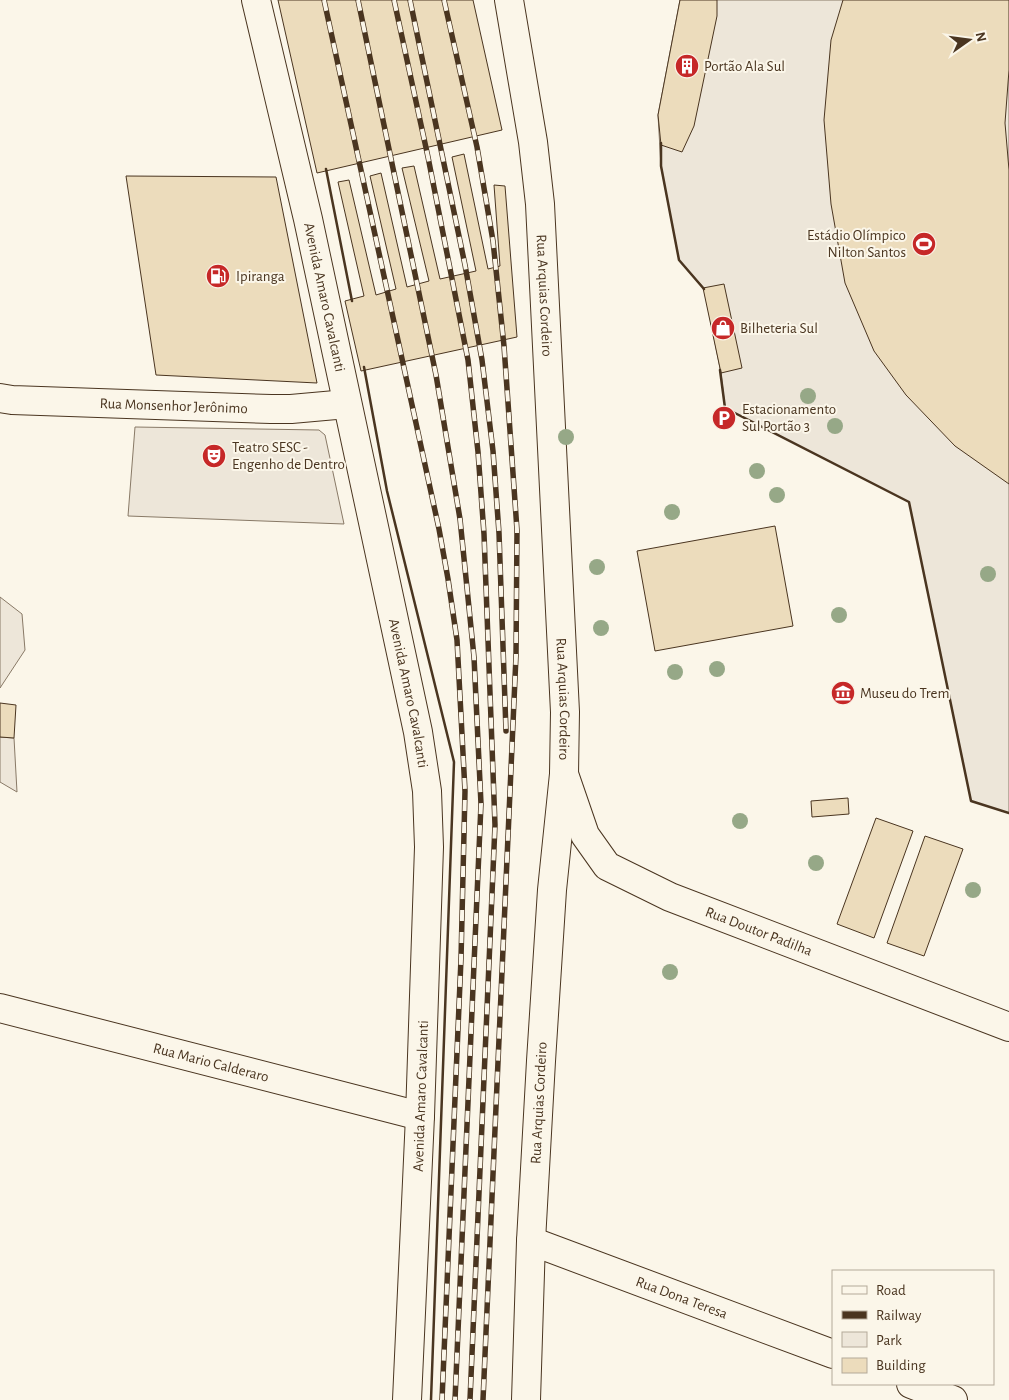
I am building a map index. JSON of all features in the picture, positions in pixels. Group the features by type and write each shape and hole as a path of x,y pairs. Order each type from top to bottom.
{"main road":[{"name":"Avenida Amaro Cavalcanti","path":"256,0 308,219 418,732 427,791 429,856 420,1116 407,1400"},
{"name":"Rua Arquias Cordeiro","path":"509,0 531,133 540,204 563,676 564,774 552,890 531,1241 526,1400"},
{"name":"Rua Monsenhor Jerônimo","path":"0,398 12,400 271,409 347,404"},
{"name":"Rua Doutor Padilha","path":"564,774 586,835 607,866 670,898 1009,1027"},
{"name":"Rua Mario Calderaro","path":"0,1008 420,1116"},
{"name":"Rua Dona Teresa","path":"531,1241 832,1354"},
{"path":"914,1385 953,1400"}],"green space":[{"path":"680,0 1009,0 1009,813 971,801 909,502 725,408 721,373 704,288 679,260 661,167 658,115"},
{"path":"135,427 319,430 325,435 344,524 128,516"},
{"path":"0,597 22,614 25,650 0,688"},
{"path":"0,737 14,738 17,792 0,782"}],"building":[{"path":"278,0 473,0 502,130 317,173"},
{"name":"Portão Ala Sul","path":"680,0 717,0 717,16 694,126 682,152 661,145 658,115"},
{"name":"Estádio Olímpico Nilton Santos","path":"843,0 1009,0 1009,70 1005,123 1009,170 1009,484 955,446 906,395 874,351 845,283 831,204 824,120 831,40"},
{"path":"464,154 488,269 500,266 494,185 505,186 517,337 361,371 345,301 364,296 338,182 349,180 376,295 396,289 370,176 381,173 407,287 429,281 402,168 414,166 440,279 476,271 452,157"},
{"name":"Ipiranga","path":"126,176 276,177 317,383 156,375"},
{"name":"Bilheteria Sul","path":"724,284 742,368 721,373 703,288"},
{"path":"775,526 793,626 655,651 637,551"},
{"path":"0,703 16,705 14,738 0,737"},
{"path":"848,798 849,814 812,817 811,801"},
{"path":"876,818 913,831 874,938 837,924"},
{"path":"925,836 963,849 924,956 887,943"}],"railway":[{"path":"324,0 439,529 457,640 465,791 461,959 442,1400"},
{"path":"358,0 436,375 460,519 474,657 481,804 455,1400"},
{"path":"394,0 428,157 468,360 478,452 484,534 495,825 470,1400"},
{"path":"410,0 465,265 482,360 493,451 499,533 506,731"},
{"path":"444,0 477,147 493,241 504,346 517,530 516,656 483,1400"}],"wall":[{"path":"661,143 661,166 679,260 704,289"},
{"path":"326,169 352,301"},
{"path":"364,367 387,491 454,762 431,1400"},
{"path":"720,370 725,408 909,502 971,801 1009,813"}],"place":[{"name":"Portão Ala Sul","path":"687,66"},
{"name":"Estádio Olímpico Nilton Santos","path":"924,244"},
{"name":"Ipiranga","path":"218,276"},
{"name":"Bilheteria Sul","path":"723,328"},
{"name":"Estacionamento Sul Portão 3","path":"724,418"},
{"name":"Teatro SESC - Engenho de Dentro","path":"214,456"},
{"name":"Museu do Trem","path":"843,693"}]}
